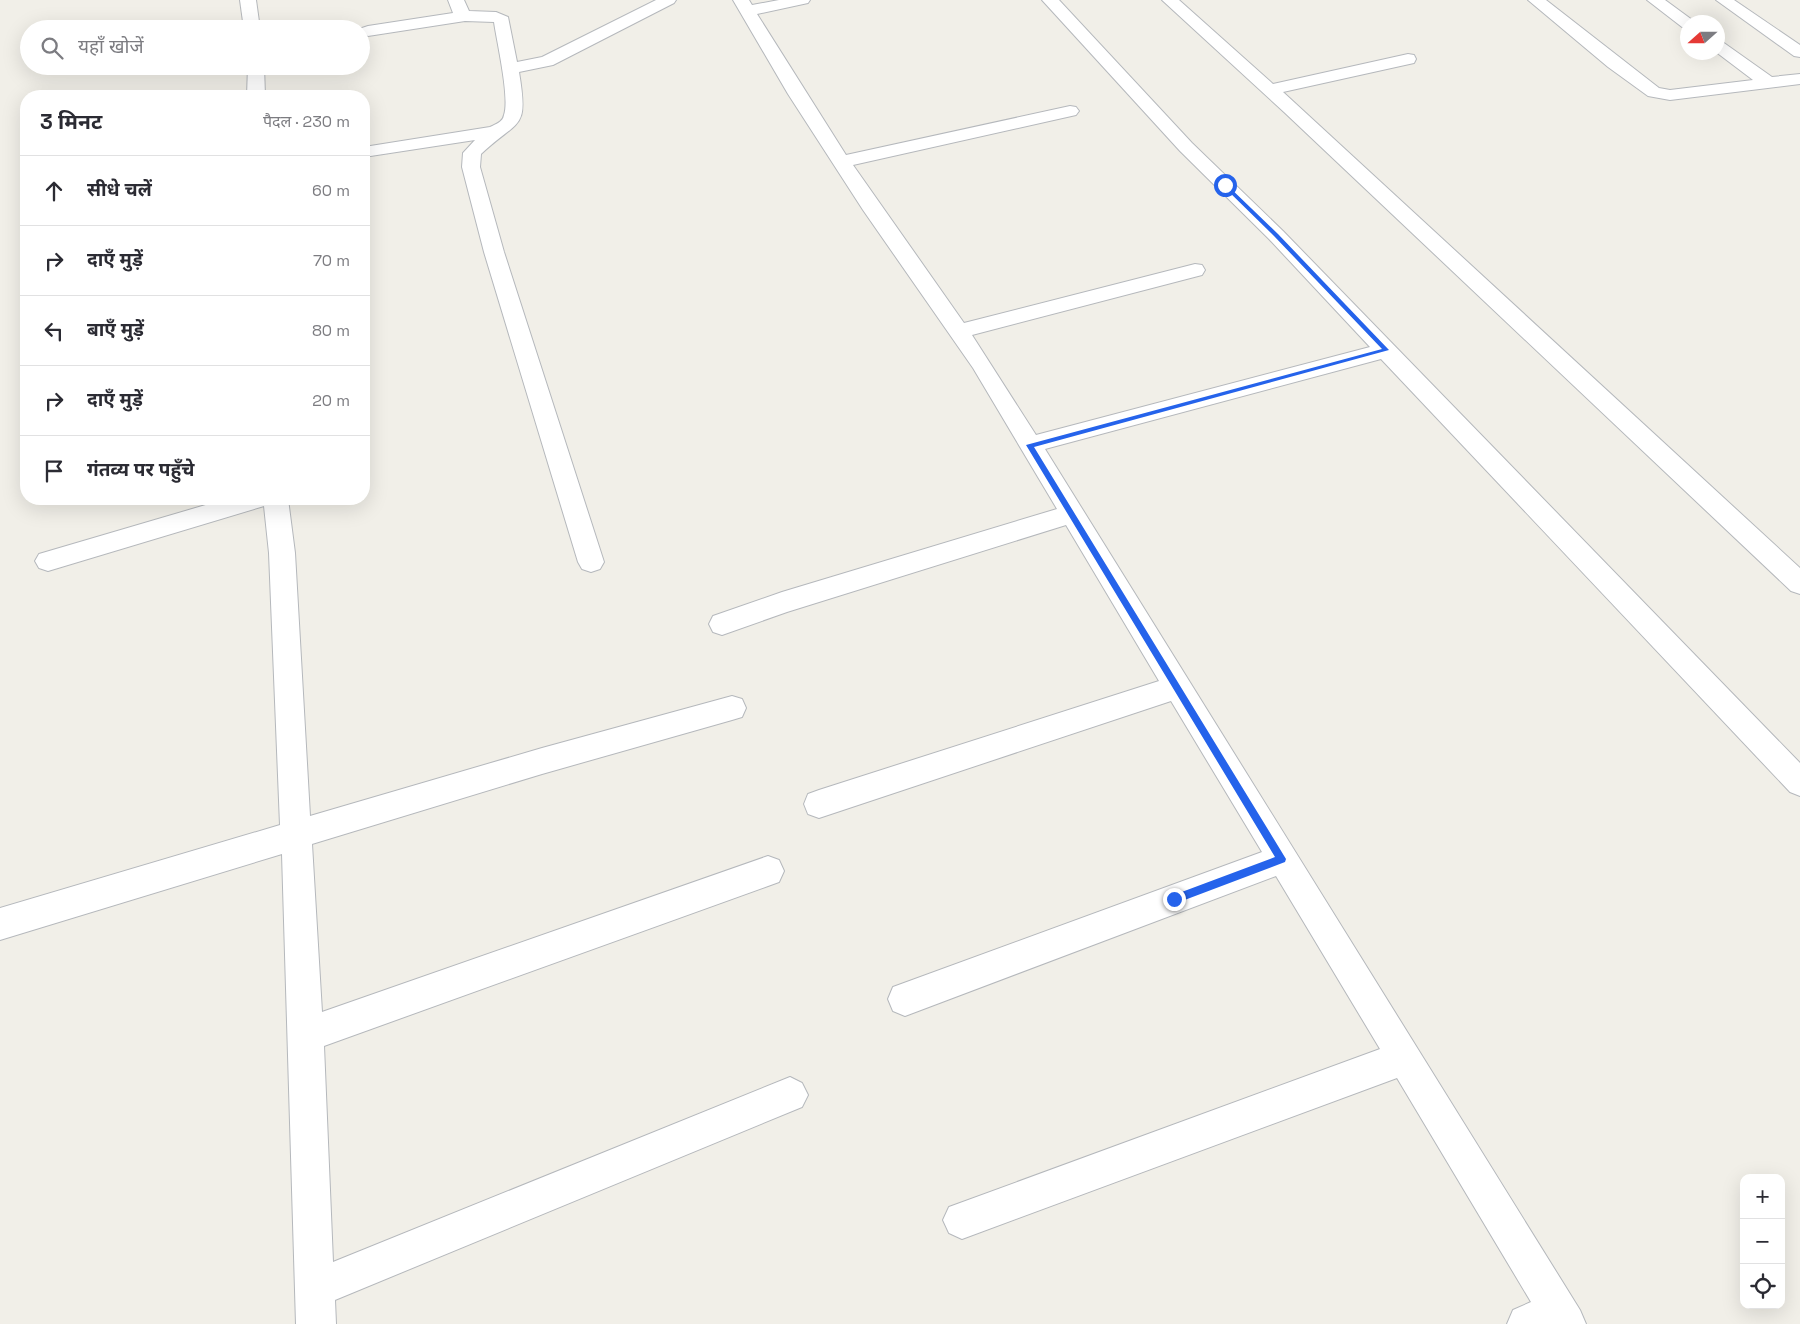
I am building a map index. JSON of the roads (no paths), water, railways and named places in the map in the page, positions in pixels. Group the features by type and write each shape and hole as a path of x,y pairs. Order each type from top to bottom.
{"street":[{"path":"248,0 251,20"},
{"path":"456,0 461,14 465,16"},
{"path":"509,69 547,61 668,0"},
{"path":"802,0 744,6 842,162 981,364 1403,1058 1550,1319"},
{"path":"1050,0 1186,147 1276,235 1800,783"},
{"path":"1170,0 1800,584"},
{"path":"1536,0 1614,63 1659,94 1670,95 1800,79"},
{"path":"1655,0 1680,18"},
{"path":"1724,0 1800,52"},
{"path":"370,31 418,25 465,16 496,17 502,20 515,102 513,118 505,127 494,132 438,138 370,151"},
{"path":"1725,51 1769,83"},
{"path":"1269,90 1408,59"},
{"path":"256,75 256,90"},
{"path":"842,162 1070,111"},
{"path":"494,132 472,154 471,166 494,252 591,562"},
{"path":"958,332 1195,270"},
{"path":"1030,445 1386,350"},
{"path":"48,560 236,505"},
{"path":"277,505 282,553 306,1035 316,1307 790,1095"},
{"path":"722,624 782,603 1071,514"},
{"path":"819,804 1177,687"},
{"path":"0,924 542,761 732,708"},
{"path":"905,999 1282,859"},
{"path":"306,1035 768,871"},
{"path":"962,1220 1403,1058"}]}
